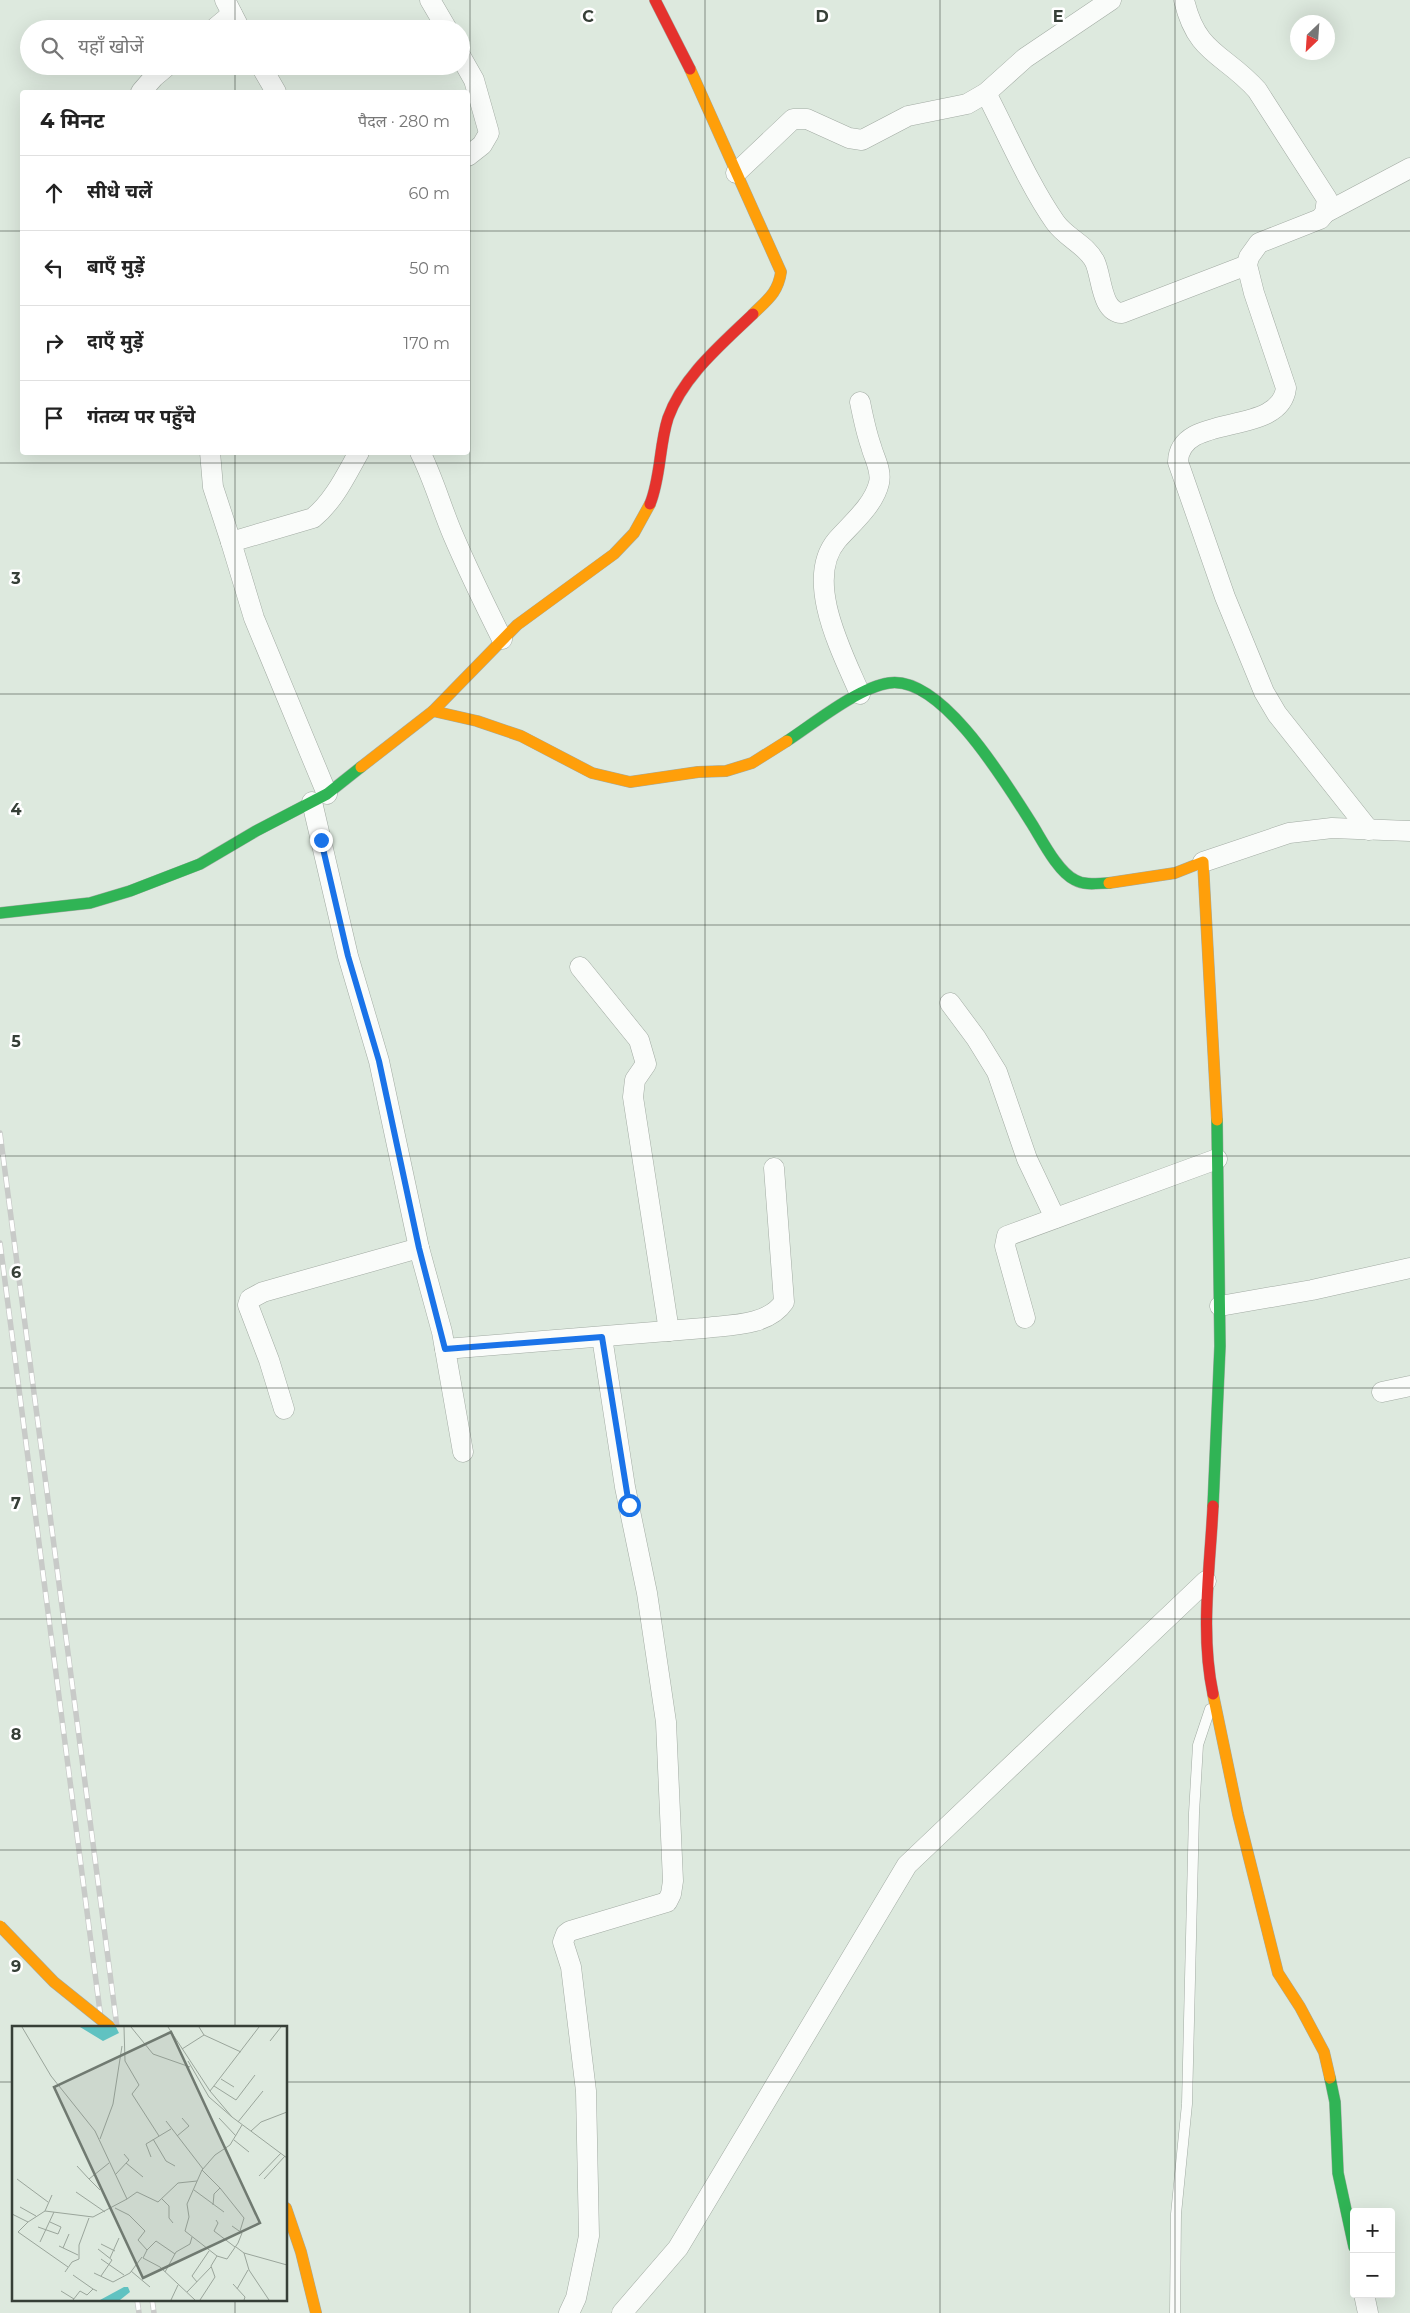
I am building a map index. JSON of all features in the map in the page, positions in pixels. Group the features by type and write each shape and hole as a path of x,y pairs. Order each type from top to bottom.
{"street":[{"path":"430,0 442,20"},
{"path":"0,914 90,903 130,891 200,864 256,831 319,798 433,711 517,625 614,554 634,533 647,512 655,492 668,418 680,392 704,362 775,292 780,286 781,272 684,55 656,0"},
{"path":"736,173 793,119 807,120 849,138 862,140 908,116 967,104 986,93 1025,58 1111,0"},
{"path":"1184,0 1192,27 1198,38 1206,47 1246,77 1257,90 1310,174 1325,192 1327,199 1325,213"},
{"path":"470,73 474,80 490,133 482,145 470,154"},
{"path":"143,90 156,75"},
{"path":"267,75 275,90"},
{"path":"986,93 1056,224 1081,246 1095,262 1107,304 1113,311 1122,313 1247,265"},
{"path":"1369,830 1277,714 1264,692 1225,597 1178,462 1181,446 1187,440 1274,410 1286,396 1286,388 1254,293 1247,265 1249,257 1259,243 1320,219 1325,213 1410,168"},
{"path":"860,402 871,448 878,464 880,482 873,497 834,544 824,566 824,594 834,635 860,694"},
{"path":"210,455 213,487 254,618 319,798 348,956 379,1061 419,1248 445,1349 464,1452"},
{"path":"231,542 313,518 331,499 357,455"},
{"path":"421,455 435,483 446,517 465,563 502,639"},
{"path":"433,711 477,721 512,733 592,773 630,782 698,772 726,771 752,763 860,694 889,682 913,685 931,695 980,746 1013,794 1048,851 1066,874 1074,880 1086,884 1120,882 1175,873 1289,833 1332,828 1410,831"},
{"path":"1204,862 1217,1090 1220,1306 1212,1524 1206,1581 1209,1677 1238,1814 1278,1973 1300,2007 1324,2052 1335,2102 1338,2173 1350,2228"},
{"path":"580,967 639,1040 645,1056 646,1064 635,1080 632,1097 670,1331"},
{"path":"950,1003 976,1038 997,1072 1027,1159 1055,1218"},
{"path":"1025,1318 1005,1240 1007,1236 1217,1159"},
{"path":"445,1349 670,1331 742,1323 768,1316 778,1310 784,1302 774,1168"},
{"path":"284,1409 248,1305 250,1299 263,1292 419,1248"},
{"path":"1220,1306 1312,1290 1410,1268"},
{"path":"569,2313 576,2298 588,2236 588,2166 586,2091 571,1966 563,1942 564,1937 570,1931 667,1902 671,1894 673,1882 666,1722 648,1593 625,1487 602,1337"},
{"path":"1382,1392 1410,1386"},
{"path":"622,2313 678,2248 907,1865 1206,1581"},
{"path":"0,1926 54,1982 109,2026"},
{"path":"288,2214 302,2252 316,2313"},
{"path":"1365,2298 1368,2313"}],"lane":[{"path":"1175,2313 1176,2214 1187,2104 1194,1814 1198,1745 1206,1717 1214,1701"}],"railway":[{"path":"0,1133 117,2026"},
{"path":"0,1243 102,2026"},
{"path":"137,2300 139,2313"},
{"path":"152,2300 154,2313"}],"traffic: fast":[{"path":"787,741 836,707 864,691 889,683 909,685 930,696 951,714 971,736 1007,784 1051,855 1069,876 1079,882 1088,884 1109,883"},
{"path":"0,913 90,903 130,891 200,864 256,831 327,794 361,767"},
{"path":"1213,1506 1220,1346 1217,1120"},
{"path":"1330,2078 1335,2102 1338,2173 1350,2228"}],"traffic: slow":[{"path":"690,69 781,272 775,291 753,314"},
{"path":"361,767 433,711 517,625 614,554 634,533 650,504"},
{"path":"433,711 477,721 521,736 592,773 630,782 698,772 726,771 752,763 787,741"},
{"path":"1109,883 1175,873 1203,862 1217,1120"},
{"path":"1213,1694 1238,1814 1278,1973 1300,2007 1324,2052 1330,2078"},
{"path":"0,1926 54,1982 109,2026"},
{"path":"288,2214 301,2252 316,2313"}],"traffic: jam":[{"path":"655,0 690,69"},
{"path":"650,504 654,494 668,418 683,388 716,349 753,314"},
{"path":"1213,1506 1206,1624 1209,1671 1213,1694"}],"route":[{"path":"321,840 348,956 379,1061 416,1224 419,1248 445,1349 602,1337 629,1505"}]}
